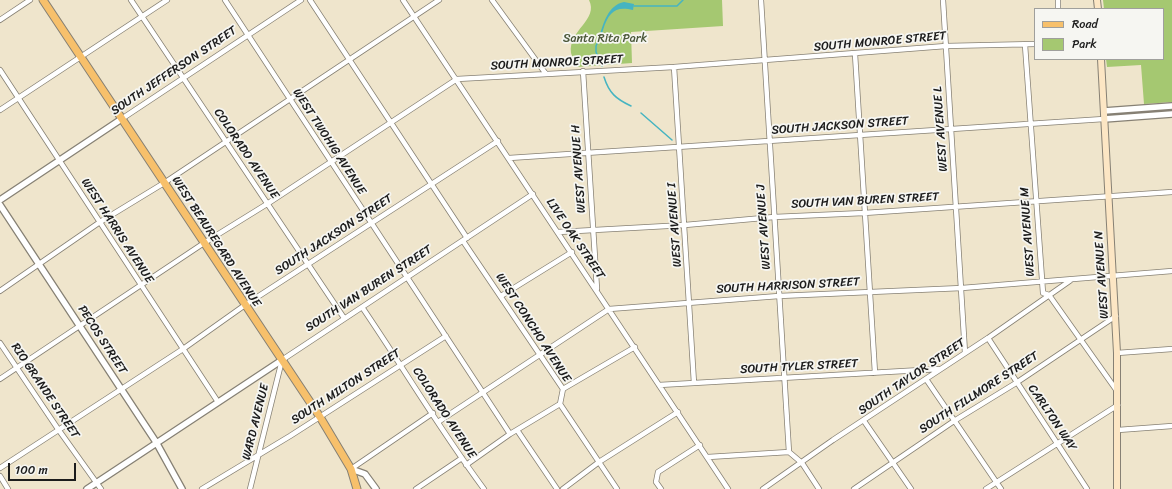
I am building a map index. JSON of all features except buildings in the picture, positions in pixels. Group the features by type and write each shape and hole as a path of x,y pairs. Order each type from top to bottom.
{"main road":[{"name":"WEST BEAUREGARD AVENUE","path":"43,0 80,57 123,118 164,183 320,417 351,469 357,489"},
{"name":"WEST AVENUE N","path":"1101,60 1116,316 1118,392 1117,489"}],"street":[{"path":"0,20 30,0"},
{"name":"COLORADO AVENUE","path":"131,0 344,318"},
{"path":"0,110 166,0"},
{"name":"WEST TWOHIG AVENUE","path":"225,0 330,163 510,434"},
{"name":"SOUTH JEFFERSON STREET","path":"0,200 301,0"},
{"path":"310,0 467,238"},
{"name":"LIVE OAK STREET","path":"403,0 572,252 728,489"},
{"path":"0,291 40,265 100,222 164,183 439,0"},
{"path":"492,0 546,74"},
{"name":"WEST AVENUE J","path":"761,0 768,142 789,452"},
{"name":"WEST AVENUE L","path":"943,0 965,353"},
{"name":"SOUTH MONROE STREET","path":"0,379 204,243 267,204 457,79 674,67 946,46 1034,44"},
{"name":"WEST AVENUE M","path":"1025,45 1043,293 1049,295 1118,392"},
{"path":"855,54 875,373"},
{"name":"WEST AVENUE I","path":"674,67 694,383"},
{"name":"WEST HARRIS AVENUE","path":"0,70 218,402"},
{"name":"WEST AVENUE H","path":"583,71 597,290"},
{"path":"1104,111 1172,106"},
{"name":"SOUTH JACKSON STREET","path":"509,158 952,130 1031,123 1172,114"},
{"name":"SOUTH JACKSON STREET","path":"0,468 183,349 245,305 498,142"},
{"name":"SOUTH VAN BUREN STREET","path":"558,232 685,225 774,217 1108,198 1172,192"},
{"name":"SOUTH VAN BUREN STREET","path":"87,489 533,194"},
{"name":"PECOS STREET","path":"0,205 156,442 182,489"},
{"name":"WEST CONCHO AVENUE","path":"463,241 563,389 560,404"},
{"path":"501,296 572,252"},
{"name":"SOUTH HARRISON STREET","path":"438,422 609,309 779,296 962,288 1172,271"},
{"name":"SOUTH TAYLOR STREET","path":"763,489 833,440 988,338 1071,280"},
{"name":"COLORADO AVENUE","path":"362,307 401,364 466,465 484,489"},
{"name":"SOUTH FILLMORE STREET","path":"854,489 954,421 1016,383 1079,339 1116,316"},
{"name":"SOUTH MILTON STREET","path":"202,489 258,456 446,336"},
{"name":"CARLTON WAY","path":"988,338 1016,383 1087,489"},
{"name":"RIO GRANDE STREET","path":"0,342 58,429 101,489"},
{"path":"563,389 635,347"},
{"path":"1117,353 1172,349"},
{"name":"WARD AVENUE","path":"250,489 282,360"},
{"name":"SOUTH TYLER STREET","path":"659,385 940,369"},
{"path":"926,379 1001,489"},
{"path":"466,465 510,434 560,404 617,489"},
{"path":"986,489 1118,405"},
{"path":"563,489 599,462 678,412"},
{"path":"351,469 433,413"},
{"path":"864,421 912,489"},
{"path":"1118,430 1172,426"},
{"path":"518,430 556,489"},
{"path":"661,489 656,482 658,472 700,445"},
{"path":"708,457 789,452 802,463 819,489"},
{"path":"416,489 462,458"},
{"path":"351,469 365,474 376,489"},
{"path":"0,476 8,489"}],"green space":[{"name":"Santa Rita Park","path":"589,0 722,0 723,26 631,32 632,63 578,67 571,53 571,45 590,13 591,7"},
{"path":"1103,0 1172,0 1172,102 1144,104 1141,65 1107,67 1106,60 1164,60 1164,8 1104,8"}],"water":[{"path":"624,2 634,4 633,10 617,10 610,15 599,38 604,21 610,11 618,4"}],"waterway":[{"path":"634,6 677,6 683,0"},
{"path":"600,37 596,46 596,52 602,66"},
{"path":"604,77 608,87 614,95 621,101 631,106"},
{"path":"641,113 672,140"}]}
